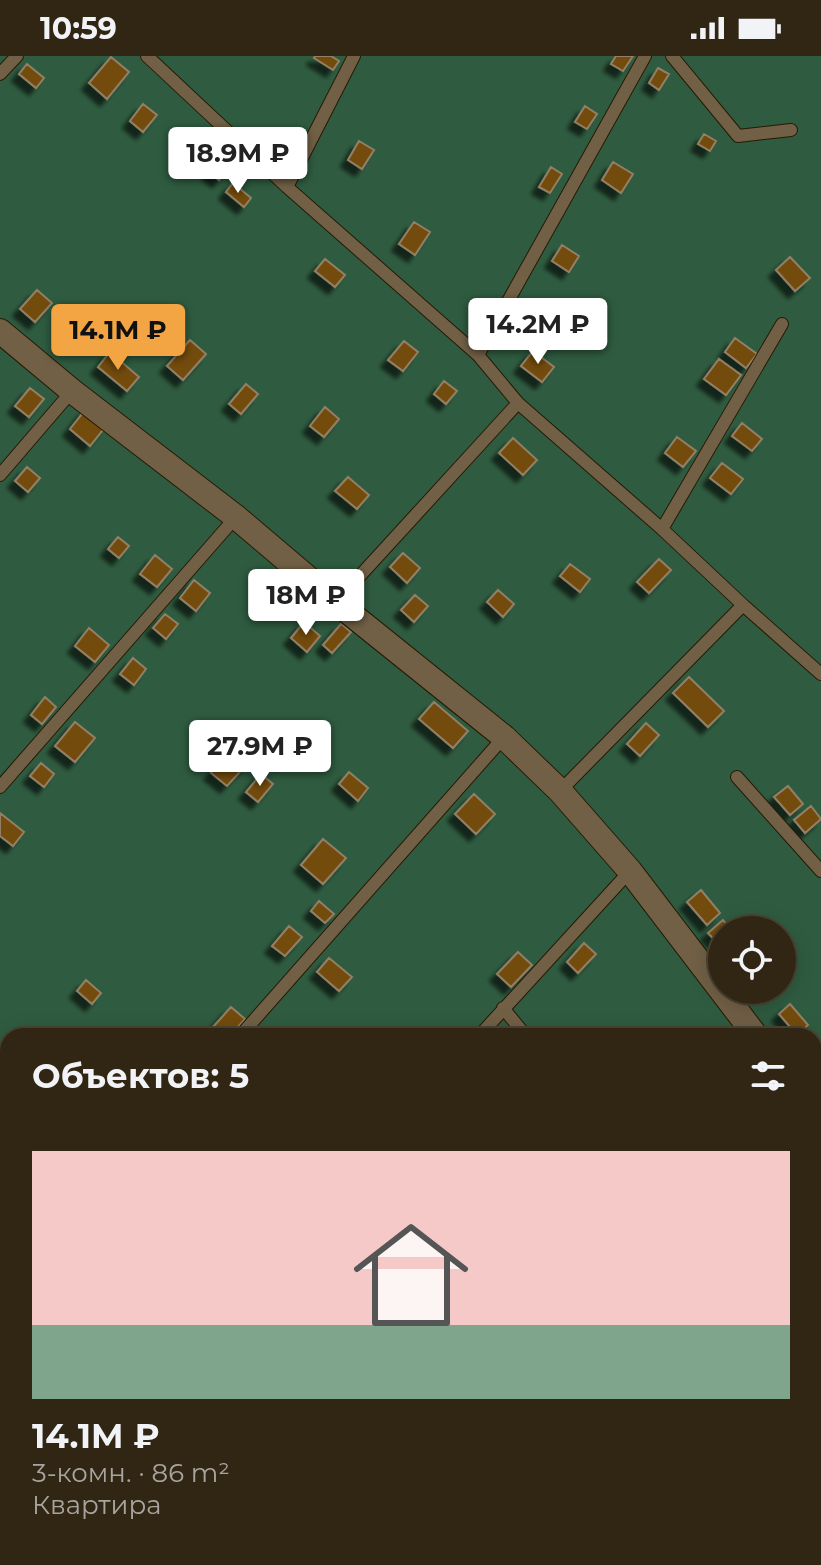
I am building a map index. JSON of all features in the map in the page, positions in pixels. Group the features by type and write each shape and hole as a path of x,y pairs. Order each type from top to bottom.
{"street":[{"path":"0,331 72,391 236,517 504,737 560,791 630,871 750,1028"}],"lane":[{"path":"0,74 17,56"},
{"path":"147,56 287,187 478,355 518,403 821,674"},
{"path":"287,187 354,56"},
{"path":"478,355 645,56"},
{"path":"672,56 738,136 791,130"},
{"path":"662,529 782,324"},
{"path":"0,475 72,391"},
{"path":"336,602 518,403"},
{"path":"0,787 236,517"},
{"path":"560,791 743,605"},
{"path":"247,1028 504,737"},
{"path":"737,777 821,871"},
{"path":"486,1028 630,871"},
{"path":"503,1008 519,1028"}],"green space":[{"path":"0,56 821,56 821,1028 0,1028"}],"building":[{"path":"315,56 331,56 339,61 333,70"},
{"path":"616,56 633,56 623,71 611,64"},
{"path":"111,57 129,72 107,99 89,83"},
{"path":"27,64 44,78 36,88 19,74"},
{"path":"658,68 669,74 659,90 649,83"},
{"path":"143,104 157,115 143,132 130,121"},
{"path":"585,106 597,114 587,129 575,122"},
{"path":"704,134 716,141 710,151 698,144"},
{"path":"359,141 374,150 362,169 348,160"},
{"path":"221,158 231,166 219,180 209,172"},
{"path":"613,162 633,174 621,193 602,180"},
{"path":"551,167 562,174 550,193 539,187"},
{"path":"233,183 251,198 244,207 226,192"},
{"path":"414,222 430,232 415,255 399,244"},
{"path":"562,245 579,256 569,272 552,261"},
{"path":"790,257 810,278 795,291 776,270"},
{"path":"325,259 345,275 335,287 315,271"},
{"path":"37,290 52,303 35,322 20,309"},
{"path":"735,338 757,354 746,368 725,352"},
{"path":"190,340 206,354 183,380 167,366"},
{"path":"404,341 418,352 403,371 388,360"},
{"path":"533,351 554,367 542,382 521,366"},
{"path":"110,352 139,377 127,391 98,367"},
{"path":"719,359 741,375 726,395 704,379"},
{"path":"444,381 457,391 446,404 434,394"},
{"path":"246,384 258,394 241,414 229,404"},
{"path":"30,388 44,399 29,417 15,406"},
{"path":"325,407 339,419 324,437 310,426"},
{"path":"86,409 106,426 90,446 70,429"},
{"path":"742,423 762,439 752,451 732,436"},
{"path":"677,437 696,451 683,467 665,453"},
{"path":"513,438 537,460 523,475 499,453"},
{"path":"722,463 743,479 731,494 710,478"},
{"path":"27,467 40,478 28,492 15,481"},
{"path":"348,477 369,495 357,509 335,491"},
{"path":"118,537 129,546 119,558 108,549"},
{"path":"403,553 420,568 407,583 390,567"},
{"path":"155,555 172,569 157,587 140,574"},
{"path":"659,559 671,570 649,593 637,582"},
{"path":"570,564 590,579 580,592 560,576"},
{"path":"194,580 210,593 196,611 180,598"},
{"path":"498,590 514,604 503,617 487,602"},
{"path":"415,595 428,606 414,622 401,610"},
{"path":"165,614 178,624 166,639 153,628"},
{"path":"304,622 320,636 307,652 291,638"},
{"path":"341,624 351,632 332,653 323,645"},
{"path":"89,628 109,645 95,662 75,646"},
{"path":"133,658 146,669 134,685 120,674"},
{"path":"689,677 724,711 708,727 673,693"},
{"path":"45,697 56,707 42,724 31,715"},
{"path":"434,702 468,731 453,748 419,719"},
{"path":"75,722 95,738 75,762 55,746"},
{"path":"646,723 659,735 640,756 627,744"},
{"path":"232,749 248,763 227,786 211,773"},
{"path":"41,763 54,774 44,787 30,776"},
{"path":"349,772 368,788 358,801 339,784"},
{"path":"261,774 273,784 258,802 246,792"},
{"path":"788,786 803,804 790,815 774,797"},
{"path":"474,794 495,814 476,834 455,814"},
{"path":"811,806 821,819 805,833 794,820"},
{"path":"0,813 24,832 13,846 0,836"},
{"path":"323,839 346,858 323,884 301,865"},
{"path":"701,890 720,913 708,916 707,925 687,902"},
{"path":"319,901 334,914 325,923 311,911"},
{"path":"289,926 302,937 285,956 272,946"},
{"path":"584,943 596,954 578,973 567,962"},
{"path":"518,952 532,965 511,987 497,974"},
{"path":"329,958 352,977 339,991 317,972"},
{"path":"86,980 101,993 92,1004 77,991"},
{"path":"790,1004 808,1025 791,1028 779,1014"},
{"path":"231,1007 245,1019 237,1028 213,1027"}]}
